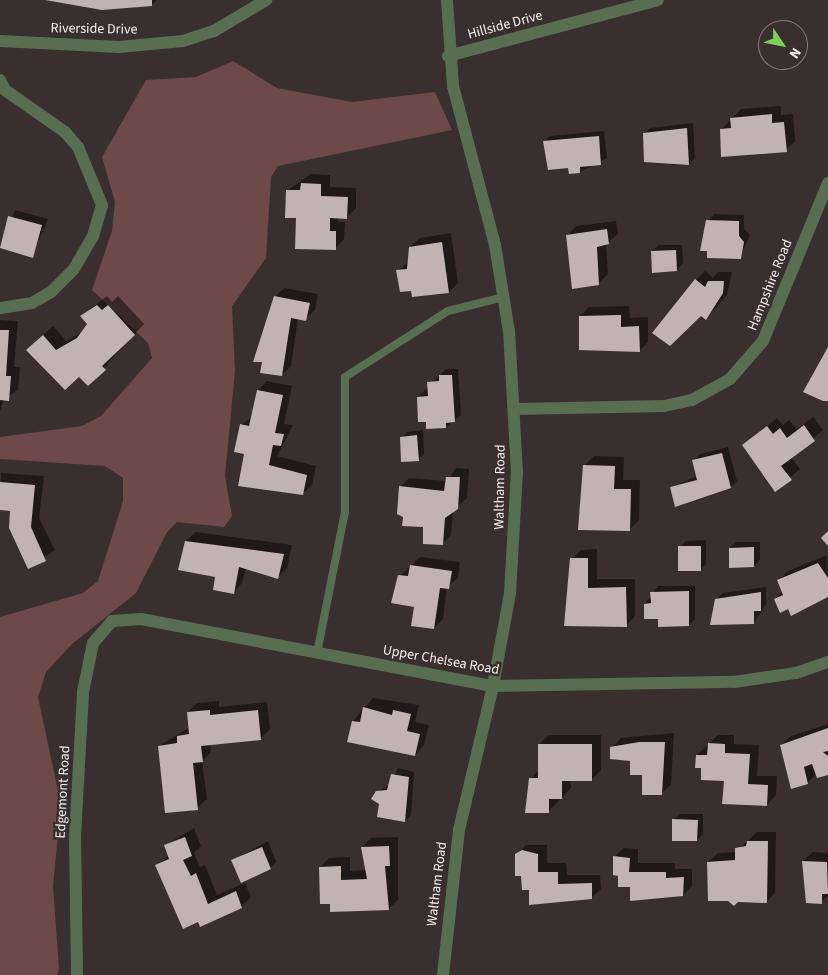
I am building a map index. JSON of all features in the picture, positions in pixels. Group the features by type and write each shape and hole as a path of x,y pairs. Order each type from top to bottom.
{"street":[{"name":"Riverside Drive","path":"0,41 119,47 183,41 214,31 266,0"},
{"name":"Waltham Road","path":"443,975 459,830 493,686 516,521 515,409 504,297 448,56 447,0"},
{"name":"Hillside Drive","path":"448,56 658,0"},
{"path":"0,80 5,90 64,132 78,147 102,205 93,236 78,261 52,292 32,303 0,308"},
{"name":"Hampshire Road","path":"515,409 664,406 692,400 730,379 763,341 828,183"},
{"name":"Upper Chelsea Road","path":"112,621 141,619 493,686 734,682 796,673 828,662"},
{"name":"Edgemont Road","path":"77,975 75,836 83,692 93,643 112,621"}],"lane":[{"path":"317,653 345,512 345,377 448,311 504,297"}],"shaded area":[{"path":"233,61 277,88 352,102 435,92 452,130 278,166 271,177 266,258 232,306 235,371 225,476 232,516 224,527 177,522 167,532 136,593 72,644 46,672 38,697 61,805 53,886 59,969 57,975 0,975 0,617 83,593 98,581 123,501 123,478 105,466 0,459 0,437 82,426 101,416 152,358 148,343 92,290 112,231 115,202 102,157 146,80 196,77"}],"building":[{"path":"45,0 152,0 152,6 102,10"},
{"path":"772,114 772,123 784,122 787,152 721,157 720,129 731,128 730,118"},
{"path":"687,128 689,165 644,162 643,133"},
{"path":"599,136 601,165 580,167 580,173 569,174 568,168 548,170 543,141"},
{"path":"301,183 321,184 321,196 348,197 347,219 330,218 330,231 336,231 336,250 295,249 296,218 285,218 286,190 300,190"},
{"path":"8,216 42,225 33,258 0,248"},
{"path":"706,220 739,221 739,236 744,242 741,259 707,258 707,251 700,251"},
{"path":"607,229 609,244 597,247 599,285 572,289 566,235"},
{"path":"442,242 449,293 412,297 411,291 400,292 396,270 407,269 409,247"},
{"path":"676,250 677,271 652,273 651,251"},
{"path":"695,279 705,287 708,281 724,281 723,293 706,320 701,316 670,346 652,333"},
{"path":"274,296 310,303 306,321 291,318 282,376 260,373 262,362 253,362"},
{"path":"97,305 102,310 108,305 135,335 102,366 106,370 88,386 79,377 65,390 26,350 43,335 56,350 77,338 87,324 80,316"},
{"path":"621,315 621,327 639,326 640,352 579,350 579,316"},
{"path":"0,330 9,330 6,376 11,376 9,401 0,400"},
{"path":"828,347 828,401 823,401 803,392"},
{"path":"439,375 452,375 455,422 446,423 446,428 426,429 426,422 418,422 417,397 428,396 427,382 439,381"},
{"path":"257,390 283,395 275,433 284,434 281,446 273,445 269,465 307,475 303,495 238,486 244,454 234,452 240,424 249,426"},
{"path":"804,425 815,441 781,466 792,480 775,492 742,445 767,426 773,434 780,428 787,438"},
{"path":"417,435 419,461 401,462 400,437"},
{"path":"722,453 731,488 675,507 670,487 697,480 692,460"},
{"path":"583,465 615,466 614,489 631,489 630,531 578,530"},
{"path":"446,477 460,477 458,509 445,518 443,545 423,544 423,527 402,526 403,517 397,514 399,486 444,491"},
{"path":"0,482 35,485 31,527 46,561 28,569 9,528 10,511 0,510"},
{"path":"828,531 828,546 821,538"},
{"path":"185,541 284,554 278,579 239,567 234,594 213,590 215,577 178,570"},
{"path":"678,546 701,546 701,571 678,571"},
{"path":"754,547 754,567 729,568 729,548"},
{"path":"570,558 588,558 588,588 626,587 627,627 564,626"},
{"path":"818,563 828,578 828,597 791,616 788,609 780,613 774,599 783,595 777,580"},
{"path":"410,565 452,571 449,589 440,588 434,629 411,626 414,607 391,603 398,575 408,576"},
{"path":"689,591 689,626 658,627 658,619 644,619 644,604 651,603 650,592"},
{"path":"761,592 761,611 754,611 754,624 710,625 715,599"},
{"path":"363,707 392,715 393,710 411,714 407,731 420,734 415,756 347,742 352,721 360,722"},
{"path":"210,710 210,715 258,710 261,740 201,746 203,762 193,763 198,810 165,813 158,746 177,743 177,736 189,734 187,712"},
{"path":"828,728 828,751 823,752 828,756 828,775 817,778 812,764 804,767 808,784 791,789 780,745"},
{"path":"639,742 665,742 662,795 642,795 642,775 630,775 630,761 610,759 610,747"},
{"path":"708,743 725,744 725,753 750,754 748,784 768,785 767,806 722,804 724,781 701,780 701,768 695,768 696,755 707,755"},
{"path":"538,744 592,744 592,781 562,781 562,799 549,799 549,813 525,813 529,778 538,778"},
{"path":"391,774 409,777 405,822 377,817 379,804 371,799 376,791 387,790"},
{"path":"672,819 698,820 697,841 672,841"},
{"path":"185,837 192,856 183,860 191,876 196,873 208,904 236,891 242,908 200,927 198,922 183,929 155,865 169,859 164,845"},
{"path":"747,841 768,841 767,903 738,902 734,906 728,901 708,901 707,862 735,860 735,848 746,846"},
{"path":"389,846 390,866 385,866 389,910 330,912 330,904 320,904 319,867 341,866 341,880 367,879 361,847"},
{"path":"262,847 271,869 241,883 231,860"},
{"path":"522,850 538,854 538,872 558,872 558,884 592,883 592,899 529,905 529,890 522,890 521,876 515,876 515,854"},
{"path":"613,856 630,858 629,872 666,872 666,878 684,877 683,896 630,901 630,887 618,887 618,876 613,875"},
{"path":"802,861 827,862 828,894 822,894 822,904 806,903"}]}
